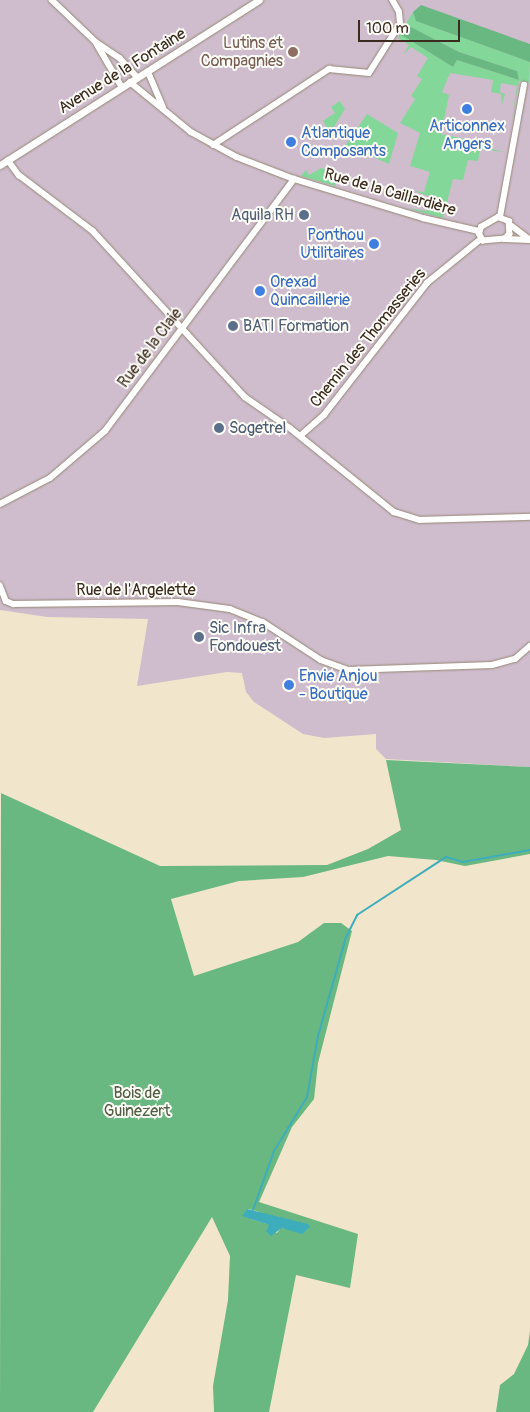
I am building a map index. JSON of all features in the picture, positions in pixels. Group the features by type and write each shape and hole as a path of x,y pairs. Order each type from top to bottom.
{"street":[{"path":"52,0 96,42 120,58 138,78"},
{"name":"Avenue de la Fontaine","path":"0,165 259,0"},
{"path":"214,144 329,68 370,73 398,28 398,8 392,0"},
{"path":"96,42 122,87"},
{"name":"Rue de la Caillardière","path":"148,71 163,107"},
{"name":"Rue de la Caillardière","path":"130,82 192,132 214,144 294,179 423,218 479,231"},
{"path":"500,217 524,85"},
{"path":"8,160 19,175 93,231 245,397 300,436 394,512 420,520 530,517"},
{"name":"Rue de la Claie","path":"0,504 57,473 105,431 294,179"},
{"path":"500,217 530,240"},
{"path":"500,217 483,225 479,231 481,239 489,243 505,239 530,240"},
{"path":"505,239 510,234 512,226"},
{"name":"Chemin des Thomasseries","path":"300,436 324,414 426,282 481,239"},
{"name":"Rue de l'Argelette","path":"0,585 6,601 13,604 178,602 230,609 263,622 321,660 348,670 492,665 515,659 530,646"}],"shaded area":[{"path":"0,0 530,0 530,767 386,759 376,749 376,734 324,738 303,734 254,702 246,692 242,673 227,672 137,686 148,619 47,617 0,610"}],"green space":[{"path":"421,5 530,44 530,62 416,21 413,12"},
{"path":"413,12 416,21 530,62 529,83 519,81 511,125 517,86 501,83 500,92 505,94 502,104 501,94 491,92 493,80 450,73 442,92 449,95 441,134 481,142 482,139 487,140 488,148 505,152 480,149 478,161 468,160 463,180 453,179 443,218 406,208 427,211 431,197 414,191 424,192 430,172 410,166 420,133 400,123 415,99 411,96 422,79 417,76 428,58 411,47 403,55 409,45 398,38 400,34 453,67 457,60 519,80 517,71 459,52 409,26 404,27"},
{"path":"409,26 459,52 517,71 519,80 457,60 453,67 400,34 404,27"},
{"path":"340,101 345,109 330,133 323,121 335,113 331,107"},
{"path":"367,114 398,133 389,164 350,147 348,154 341,152"},
{"path":"321,168 339,174 335,186 301,176 306,170 309,175"},
{"name":"Bois de Guinezert","path":"386,760 530,767 530,854 465,866 436,860 388,856 303,877 239,881 171,899 194,976 298,942 324,923 341,923 352,931 318,1063 314,1099 292,1127 259,1202 358,1234 350,1288 296,1275 269,1412 214,1412 213,1386 228,1300 230,1256 212,1217 93,1412 0,1412 1,793 160,866 327,865 368,849 401,830","holes":["247,1209 308,1230 281,1228 277,1233 267,1229 270,1225 251,1219"]},
{"path":"530,1331 530,1412 496,1412 500,1385 514,1374 528,1345"}],"water":[{"path":"247,1209 308,1224 310,1227 302,1234 282,1228 271,1236 266,1231 269,1225 242,1216"}],"waterway":[{"path":"253,1210 274,1151 307,1097 318,1036 346,937 357,915 446,857 463,862 530,850"}],"place":[{"name":"Lutins et Compagnies","path":"293,52"},
{"name":"Articonnex Angers","path":"467,109"},
{"name":"Atlantique Composants","path":"291,142"},
{"name":"Aquila RH","path":"304,215"},
{"name":"Ponthou Utilitaires","path":"374,244"},
{"name":"Orexad Quincaillerie","path":"260,291"},
{"name":"BATI Formation","path":"233,326"},
{"name":"Sogetrel","path":"219,428"},
{"name":"Sic Infra Fondouest","path":"199,637"},
{"name":"Envie Anjou - Boutique","path":"289,685"}]}
